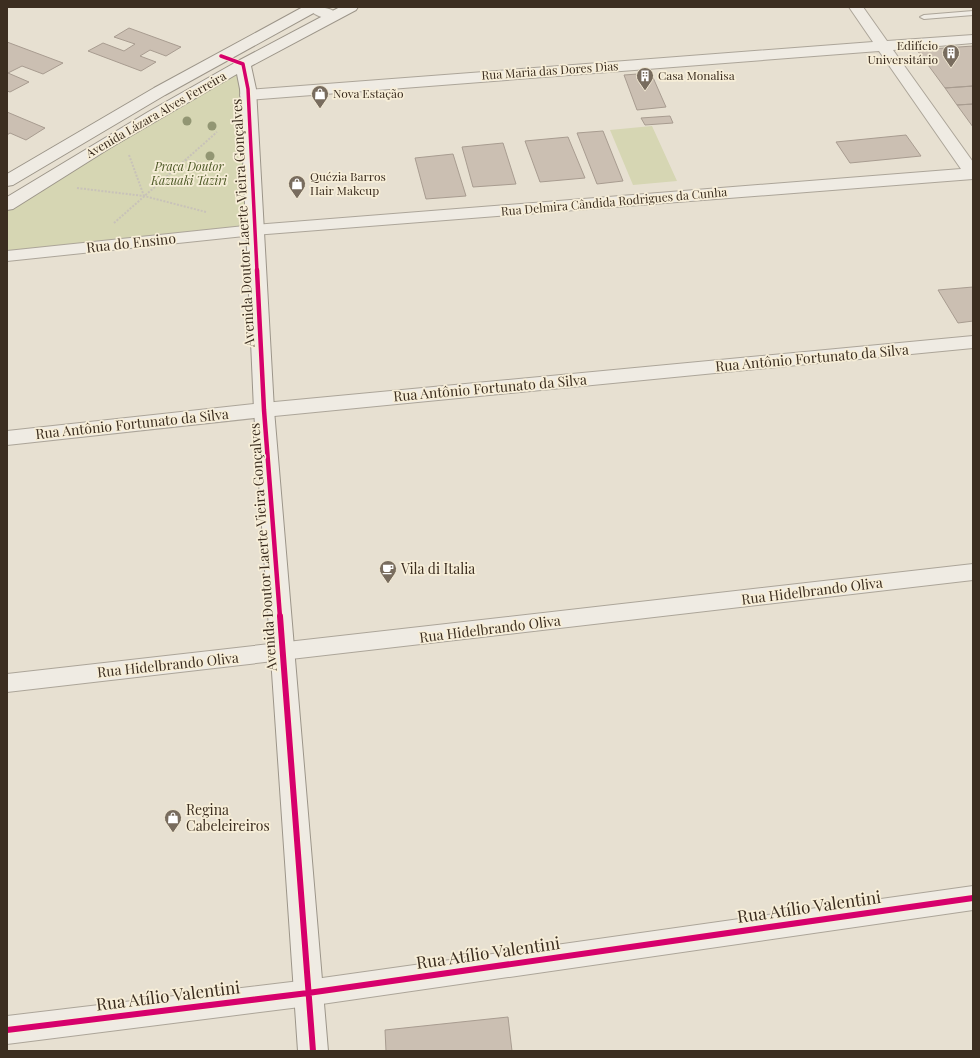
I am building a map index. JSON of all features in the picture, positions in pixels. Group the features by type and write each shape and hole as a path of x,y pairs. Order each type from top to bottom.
{"street":[{"name":"Avenida Lázara Alves Ferreira","path":"7,181 153,94 314,7"},
{"path":"314,7 332,16"},
{"name":"Avenida Lázara Alves Ferreira","path":"7,205 120,134 243,64 351,7"},
{"path":"856,7 973,173"},
{"name":"Rua Maria das Dores Dias","path":"248,95 973,39"},
{"path":"221,56 243,64"},
{"name":"Avenida Doutor Laerte Vieira Gonçalves","path":"243,64 248,89 264,410 313,1051"},
{"name":"Rua Delmira Cândida Rodrigues da Cunha","path":"254,230 973,173"},
{"name":"Rua do Ensino","path":"7,256 254,230"},
{"name":"Rua Antônio Fortunato da Silva","path":"7,438 264,410 973,342"},
{"name":"Rua Hidelbrando Oliva","path":"7,683 282,653 973,572"},
{"name":"Rua Atílio Valentini","path":"7,1030 308,993 973,898"}],"lane":[{"path":"924,17 973,13"}],"path":[{"path":"144,196 217,132"},
{"path":"120,134 144,196"},
{"path":"185,160 220,167"},
{"path":"42,182 61,186 144,196 210,213"}],"green space":[{"name":"Praça Doutor Kazuaki Taziri","path":"248,65 254,230 7,256 7,210"},
{"path":"652,126 677,181 633,185 610,130"}],"building":[{"path":"129,28 181,47 166,56 150,50 140,56 156,62 141,71 88,51 103,43 124,51 135,44 114,37"},
{"path":"7,42 63,63 43,74 22,66 8,73 29,82 10,92 7,91"},
{"name":"Edifício Universitário","path":"973,46 973,86 945,88 917,50"},
{"name":"Casa Monalisa","path":"651,73 666,107 637,110 624,75"},
{"path":"973,86 973,104 957,105 945,88"},
{"path":"973,104 973,127 957,105"},
{"path":"7,112 45,128 26,140 10,133 7,135"},
{"name":"Casa Monalisa","path":"670,116 673,123 645,125 641,118"},
{"path":"603,131 623,181 597,184 577,133"},
{"path":"906,135 921,156 850,163 836,142"},
{"path":"568,137 585,178 540,182 525,141"},
{"path":"503,143 516,184 473,187 462,147"},
{"path":"453,154 466,196 426,199 415,158"},
{"path":"973,287 973,321 958,323 938,290"},
{"path":"508,1017 512,1051 386,1051 385,1030"}],"cycle path":[{"path":"221,56 243,64 248,89 264,410 313,1051"},
{"path":"7,1030 308,993 973,898"}],"place":[{"name":"Edifício Universitário","path":"951,68"},
{"name":"Casa Monalisa","path":"645,91"},
{"name":"Nova Estação","path":"320,109"},
{"name":"Quézia Barros Hair Makeup","path":"297,199"},
{"name":"Vila di Italia","path":"388,584"},
{"name":"Regina Cabeleireiros","path":"173,833"}]}
